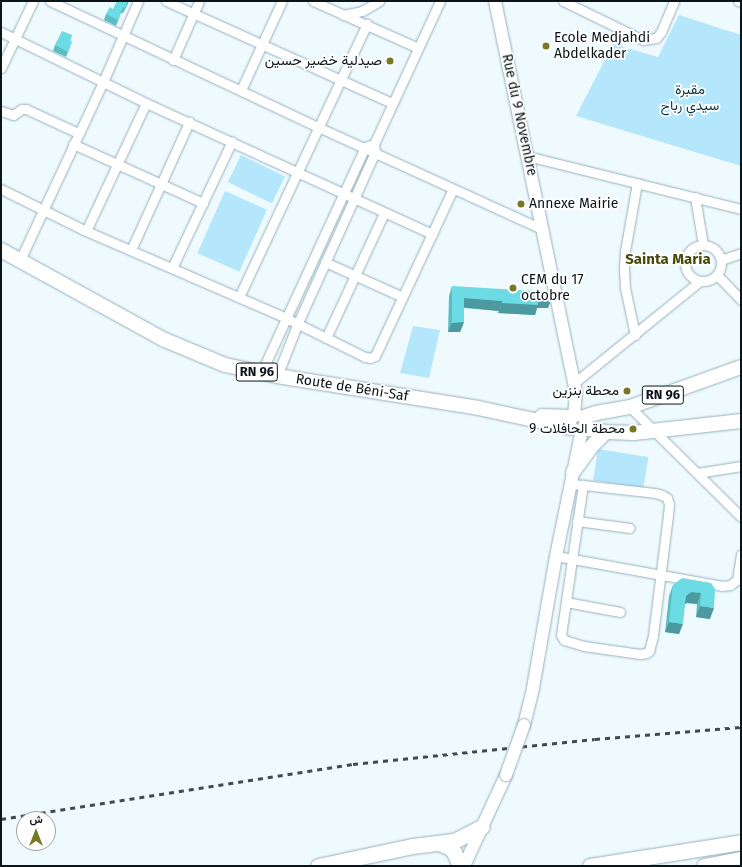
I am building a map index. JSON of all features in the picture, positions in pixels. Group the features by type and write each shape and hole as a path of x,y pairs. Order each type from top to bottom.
{"highway":[{"path":"318,866 412,846 458,839 482,828"},
{"path":"590,866 741,842"},
{"path":"439,843 449,847 454,852 460,866"},
{"path":"704,866 741,859"}],"main road":[{"name":"Rue du 9 Novembre","path":"495,1 575,388 578,422 578,449 571,478"},
{"name":"Route de Béni-Saf","path":"8,253 184,349 225,365 277,376 478,408 528,418 552,415 578,422"},
{"name":"RN 96","path":"578,422 596,413 630,407 741,367"},
{"name":"RN 96","path":"578,422 606,432 654,431 741,421"},
{"path":"464,866 506,775 524,725 542,643 556,556 571,478 592,446 606,432"}],"street":[{"path":"1,68 33,1"},
{"path":"50,1 318,127 371,147 453,189 542,229"},
{"path":"8,253 44,210 78,133 103,82 138,1"},
{"path":"166,1 392,103"},
{"path":"173,60 199,1"},
{"path":"241,90 282,1"},
{"path":"313,1 418,48"},
{"path":"343,15 362,11 379,1"},
{"path":"261,373 344,193 371,147 440,1"},
{"path":"563,1 643,40 656,38 661,32 674,1"},
{"path":"581,10 586,1"},
{"path":"239,297 367,24"},
{"path":"1,32 146,103 232,141 432,234"},
{"path":"86,231 146,103"},
{"path":"1,111 13,115 22,109 26,109 78,133"},
{"path":"131,250 160,183 189,122"},
{"path":"172,268 232,141"},
{"path":"73,144 203,203"},
{"path":"277,376 297,324 355,198 371,147"},
{"path":"527,156 741,209"},
{"path":"635,335 625,288 624,267 625,252 637,183"},
{"path":"1,190 86,231 286,318 365,357 375,356 453,189"},
{"path":"695,197 703,245"},
{"path":"326,338 384,213"},
{"path":"575,388 635,335 700,281 709,280 717,275 720,270 721,260 714,249 703,245 692,249 686,259 685,264 690,275 700,281"},
{"path":"721,260 741,253"},
{"path":"325,262 403,297"},
{"path":"717,275 741,300"},
{"path":"630,407 741,517"},
{"path":"697,473 741,466"},
{"path":"571,478 583,485 655,493 667,498 669,504 668,515 652,644 649,651 646,653 640,654 606,649 564,640 561,636 583,485"},
{"path":"577,520 630,528"},
{"path":"556,556 571,560 708,584 730,585 737,580 741,554"},
{"path":"566,602 620,612"}],"green space":[{"name":"مقبرة سيدي رباح","path":"679,15 741,35 741,166 576,116 613,44 658,57"},
{"path":"241,155 285,176 272,203 228,182"},
{"path":"225,191 267,210 239,272 197,253"},
{"path":"413,326 440,330 429,378 400,373"},
{"path":"598,449 648,457 643,489 593,481"}],"building":[{"path":"117,1 128,1 125,8 123,7 118,20 106,14 110,7 113,9"},
{"path":"62,31 72,35 70,40 72,42 68,52 55,45"},
{"path":"452,286 551,292 552,298 538,298 538,305 502,303 502,301 464,298 464,322 452,323"},
{"path":"682,578 711,583 715,589 714,608 700,606 701,593 691,592 686,596 683,624 669,622 673,585"}],"railway":[{"path":"1,819 353,764 595,739 741,727"}],"place":[{"name":"Ecole Medjahdi Abdelkader","path":"546,46"},
{"name":"صيدلية خضير حسين","path":"390,61"},
{"name":"Annexe Mairie","path":"521,204"},
{"name":"CEM du 17 octobre","path":"513,288"},
{"name":"محطة بنزين","path":"627,391"},
{"name":"محطة الحافلات 9","path":"633,429"}],"district":[{"name":"Sainta Maria","path":"668,260"}]}
